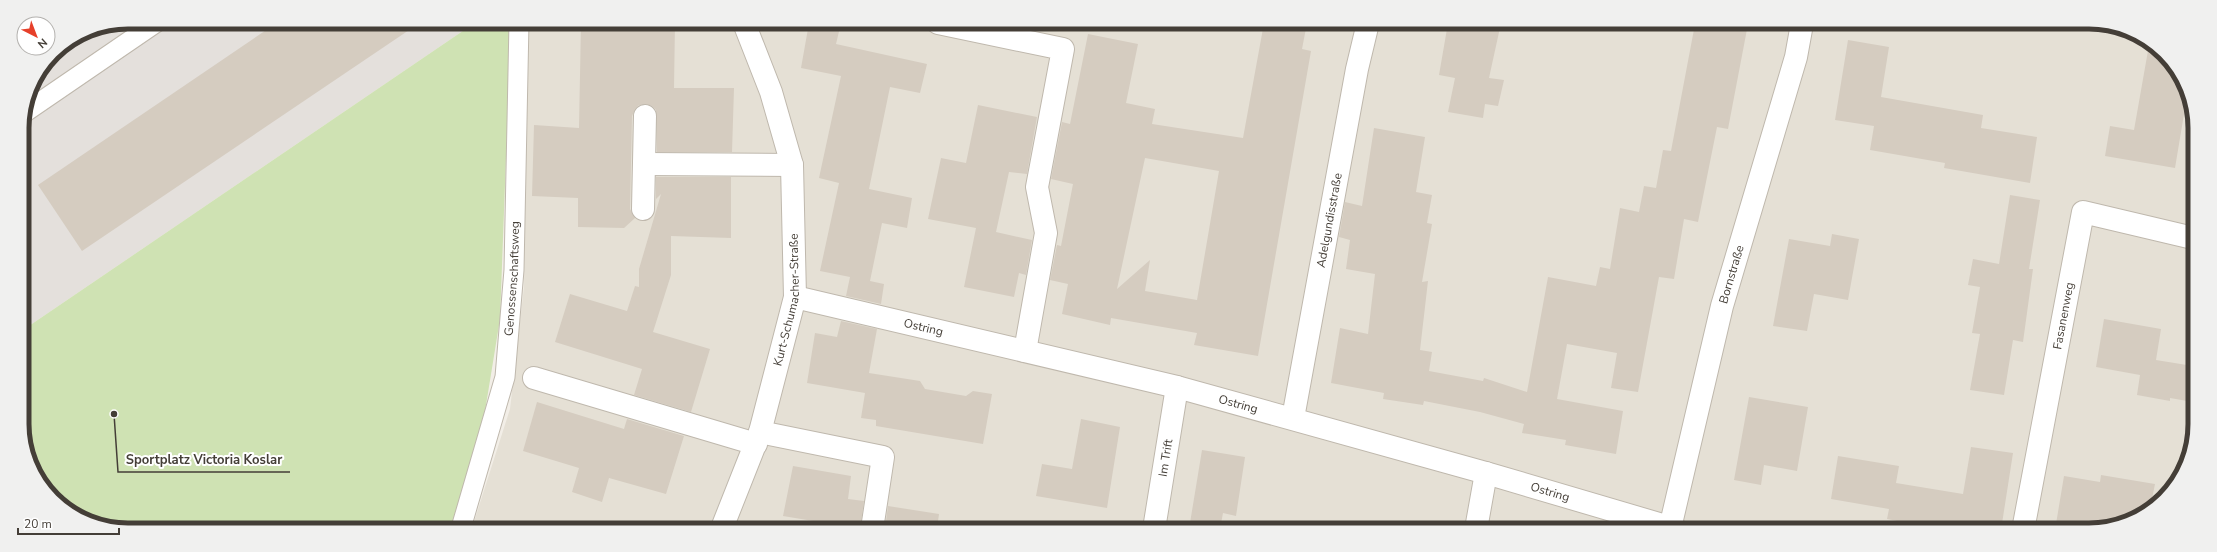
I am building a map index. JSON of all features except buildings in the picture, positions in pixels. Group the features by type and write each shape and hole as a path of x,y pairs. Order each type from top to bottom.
{"street":[{"name":"Kurt-Schumacher-Straße","path":"724,523 758,438 795,297 792,165 771,92 746,29"},
{"path":"967,29 1063,49 1037,187 1046,233 1025,351"},
{"name":"Adelgundisstraße","path":"1293,418 1357,69 1367,29"},
{"name":"Bornstraße","path":"1674,523 1722,306 1796,57 1801,29"},
{"path":"643,208 645,116"},
{"path":"644,164 792,165"},
{"name":"Fasanenweg","path":"2024,523 2084,212 2188,237"},
{"name":"Ostring","path":"795,297 1177,387 1293,418 1486,473 1653,523"},
{"path":"534,378 758,438 884,458 873,523"},
{"name":"Im Trift","path":"1155,523 1177,387"},
{"path":"1477,523 1486,473"}],"lane":[{"path":"31,107 147,29"},
{"name":"Genossenschaftsweg","path":"462,523 505,377 514,270 519,29"}],"shaded area":[{"path":"121,29 466,29 29,326 29,121 32,102 42,78 58,58 78,42 96,34"},
{"path":"527,29 2089,29 2121,34 2139,42 2149,49 2159,58 2178,84 2183,96 2187,115 2188,424 2185,450 2175,474 2149,503 2139,510 2121,518 2096,523 474,523 510,409 524,287"}],"green space":[{"path":"466,29 511,29 500,319 479,448 456,523 128,523 96,518 78,510 58,494 39,468 34,456 29,431 29,326"}],"place":[{"name":"Sportplatz Victoria Koslar","path":"114,414"}]}
